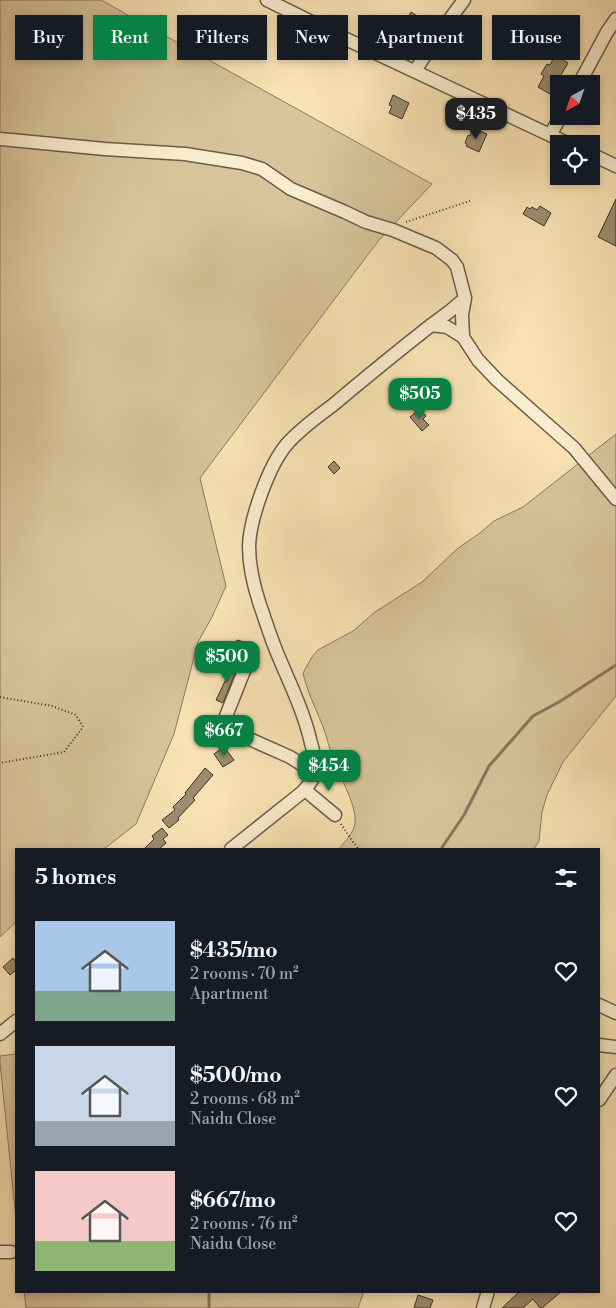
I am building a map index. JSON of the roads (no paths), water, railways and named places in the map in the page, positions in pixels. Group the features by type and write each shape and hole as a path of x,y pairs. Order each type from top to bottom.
{"street":[{"path":"267,0 550,135 556,125"},
{"path":"415,71 438,35 464,0"},
{"path":"584,75 616,19"},
{"path":"0,139 185,154 262,168 291,189 366,222 393,230 436,248 452,260 457,267 465,298 462,315 463,337"},
{"path":"600,158 616,166"},
{"path":"232,848 305,790 315,773 308,726 272,640 255,590 249,547 250,535 264,486 274,465 295,436 465,298"},
{"path":"431,326 447,327 463,337 478,360 497,380 574,448 616,499"},
{"path":"244,671 224,725 236,733 290,758 315,773"},
{"path":"305,790 335,815"},
{"path":"600,1006 616,1013"},
{"path":"0,1034 15,1022"},
{"path":"600,1045 616,1047"},
{"path":"600,1099 616,1075"},
{"path":"483,1308 487,1293"}],"waterway":[{"path":"442,848 464,815 489,766 533,716 559,702 616,665"},
{"path":"209,1293 209,1308"}]}
